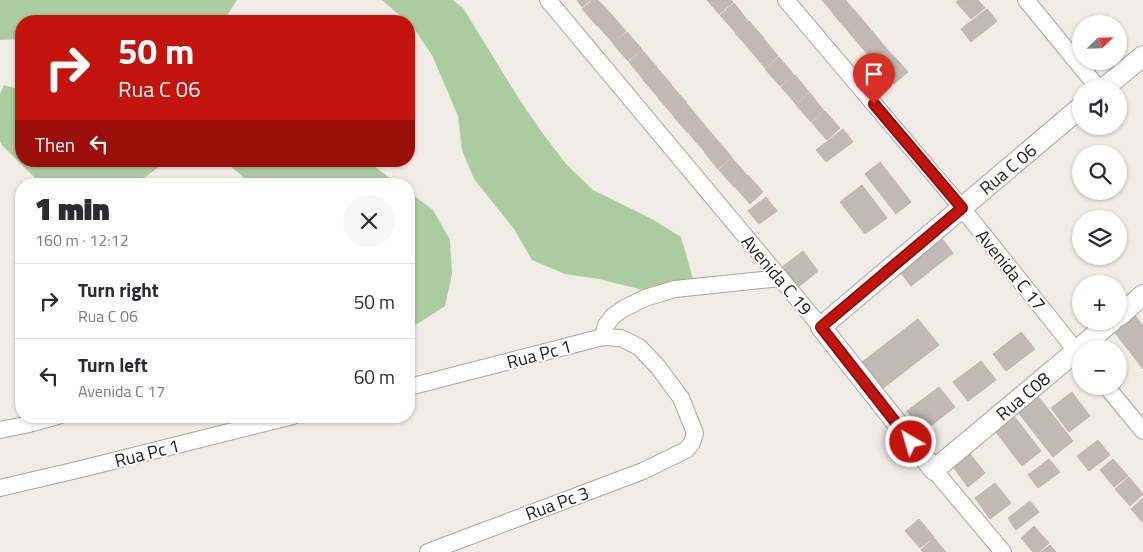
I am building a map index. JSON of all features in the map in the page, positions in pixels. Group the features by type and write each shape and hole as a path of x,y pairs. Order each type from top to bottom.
{"street":[{"name":"Avenida C 19","path":"548,0 821,327 934,470 1003,552"},
{"name":"Avenida C 17","path":"786,0 962,208 1072,345"},
{"path":"1026,0 1092,80"},
{"path":"1115,80 1143,56"},
{"name":"Rua C 06","path":"821,327 1072,116"},
{"path":"603,337 606,325 613,316 645,298 676,289 780,278"},
{"path":"1127,309 1143,295"},
{"name":"Rua C08","path":"1093,340 1103,330"},
{"name":"Rua Pc 1","path":"415,386 603,337 621,338 639,346 658,367 681,398 695,433 692,443 686,450"},
{"name":"Rua C08","path":"934,470 1072,360"},
{"path":"1113,395 1143,431"},
{"path":"0,430 32,423"},
{"name":"Rua Pc 1","path":"0,488 266,423"},
{"name":"Rua Pc 3","path":"428,552 643,471 686,450"}],"green space":[{"path":"0,0 237,0 227,15 15,15 15,39 0,40"},
{"path":"382,0 453,0 463,8 521,102 566,164 593,190 652,219 681,237 694,282 663,295 599,279 565,274 532,260 514,229 474,179 462,150 458,116 432,55 415,30 415,15 399,15"},
{"path":"4,85 15,88 15,158 0,141 0,94"},
{"path":"24,167 159,167 144,178 35,178"},
{"path":"231,167 375,167 390,178 245,178"},
{"path":"415,196 433,210 450,240 452,274 445,306 415,325"}],"building":[{"path":"577,0 590,0 582,7"},
{"path":"592,0 598,0 611,14 597,26 582,9"},
{"path":"707,0 731,0 733,2 719,14"},
{"path":"822,0 845,0 847,1 833,13"},
{"path":"959,0 978,0 985,8 971,19 956,2"},
{"path":"847,2 862,19 848,31 833,14"},
{"path":"734,3 748,21 735,32 720,15"},
{"path":"987,9 997,21 971,42 961,29"},
{"path":"611,14 626,31 613,43 598,26"},
{"path":"862,19 877,37 863,49 848,31"},
{"path":"749,21 764,38 750,50 735,33"},
{"path":"627,32 642,49 628,61 613,44"},
{"path":"877,37 892,55 878,66 863,49"},
{"path":"764,39 778,56 765,68 750,50"},
{"path":"642,50 657,67 643,79 629,62"},
{"path":"893,55 908,72 894,84 879,67"},
{"path":"779,57 794,75 780,86 765,69"},
{"path":"657,68 672,85 658,97 643,80"},
{"path":"795,75 809,92 796,104 781,87"},
{"path":"672,86 687,103 673,115 658,98"},
{"path":"810,93 824,111 811,122 796,105"},
{"path":"687,104 702,122 688,133 673,116"},
{"path":"825,111 840,128 827,140 812,123"},
{"path":"702,122 717,140 704,151 689,134"},
{"path":"843,129 853,142 826,162 816,150"},
{"path":"717,140 732,157 718,169 704,152"},
{"path":"732,158 747,175 734,187 719,170"},
{"path":"880,162 911,202 896,214 865,174"},
{"path":"748,175 763,192 750,204 735,187"},
{"path":"862,185 887,218 865,234 840,202"},
{"path":"766,197 777,211 759,224 748,211"},
{"path":"940,236 953,253 911,286 898,269"},
{"path":"803,251 818,271 797,288 781,268"},
{"path":"1133,313 1143,326 1143,369 1127,348 1127,340 1121,340 1113,330 1127,330 1127,318"},
{"path":"918,319 939,345 882,389 862,362"},
{"path":"1021,332 1035,349 1006,371 993,354"},
{"path":"981,361 996,380 968,401 953,382"},
{"path":"939,387 955,407 923,432 907,411"},
{"path":"1072,392 1072,395 1074,395 1090,416 1069,432 1051,408"},
{"path":"1037,395 1073,441 1053,457 1017,411"},
{"path":"1014,416 1041,451 1022,466 995,431"},
{"path":"1098,440 1110,455 1089,471 1077,456"},
{"path":"970,454 985,473 968,487 953,467"},
{"path":"1049,459 1060,472 1038,488 1028,475"},
{"path":"1113,459 1128,476 1114,487 1100,470"},
{"path":"1129,477 1143,494 1130,506 1115,489"},
{"path":"995,483 1011,503 990,519 975,498"},
{"path":"1143,498 1143,523 1131,509"},
{"path":"1030,501 1039,512 1016,530 1008,518"},
{"path":"919,519 934,537 920,548 905,531"},
{"path":"1034,526 1049,543 1039,552 1033,552 1021,538"},
{"path":"934,538 946,552 923,552 921,550"},
{"path":"1050,545 1056,552 1041,552"}],"route":[{"path":"874,104 962,208 821,327 911,442"}]}
